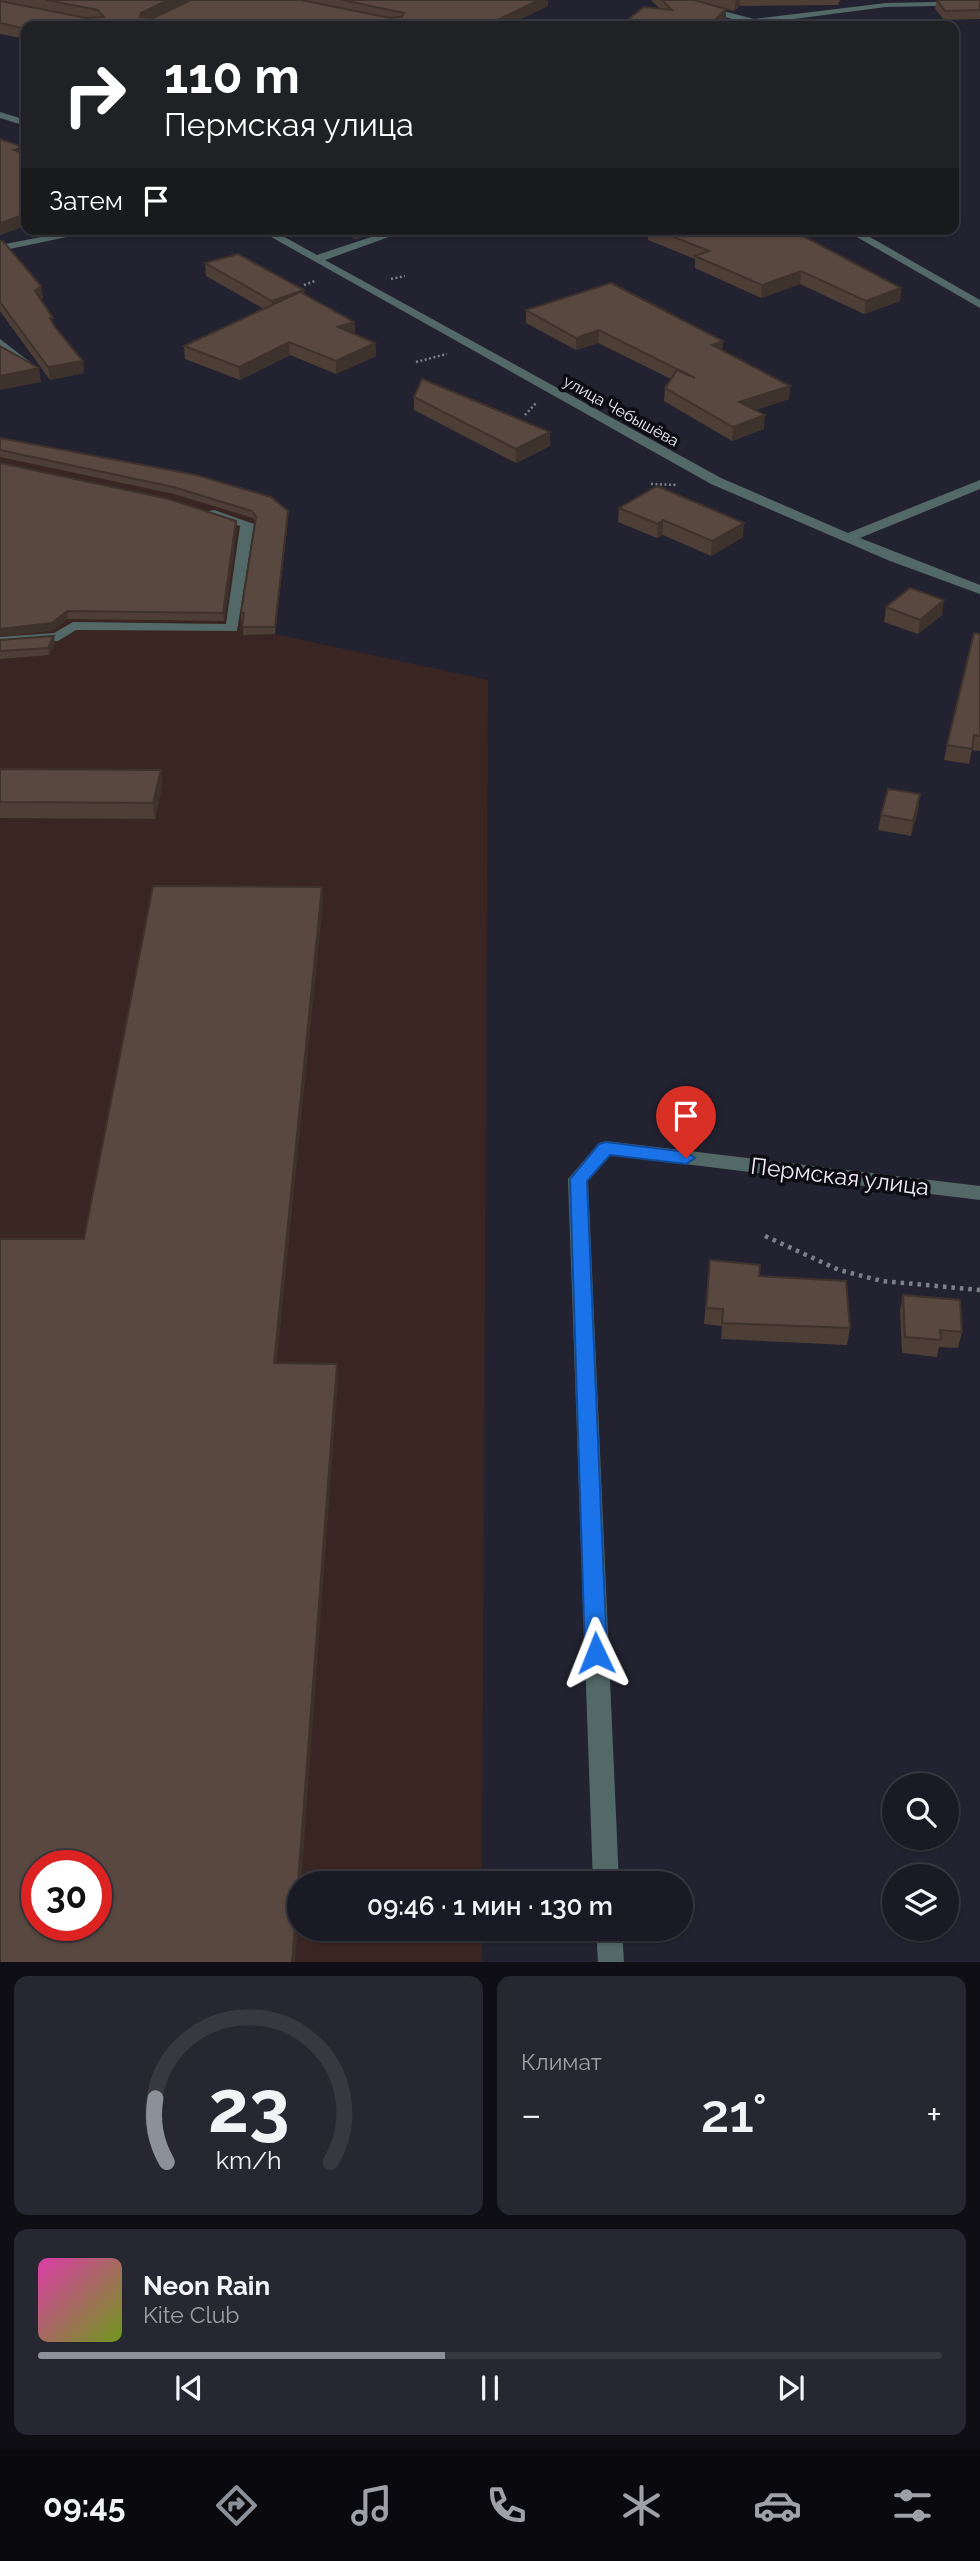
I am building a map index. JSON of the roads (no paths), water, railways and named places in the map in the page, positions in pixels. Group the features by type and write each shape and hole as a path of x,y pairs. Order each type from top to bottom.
{"street":[{"path":"671,0 749,21"},
{"path":"778,21 883,3 980,3"},
{"path":"0,115 21,121"},
{"path":"0,248 68,235"},
{"name":"улица Чебышёва","path":"273,235 716,481 848,538 979,590"},
{"path":"317,259 388,235"},
{"path":"858,235 980,305"},
{"path":"0,342 37,372"},
{"path":"848,538 980,484"},
{"path":"0,641 58,637 73,626 232,628 247,524 197,509"},
{"name":"Пермская улица","path":"606,1871 578,1179 606,1148 980,1193"},
{"path":"610,1941 611,1962"}]}
